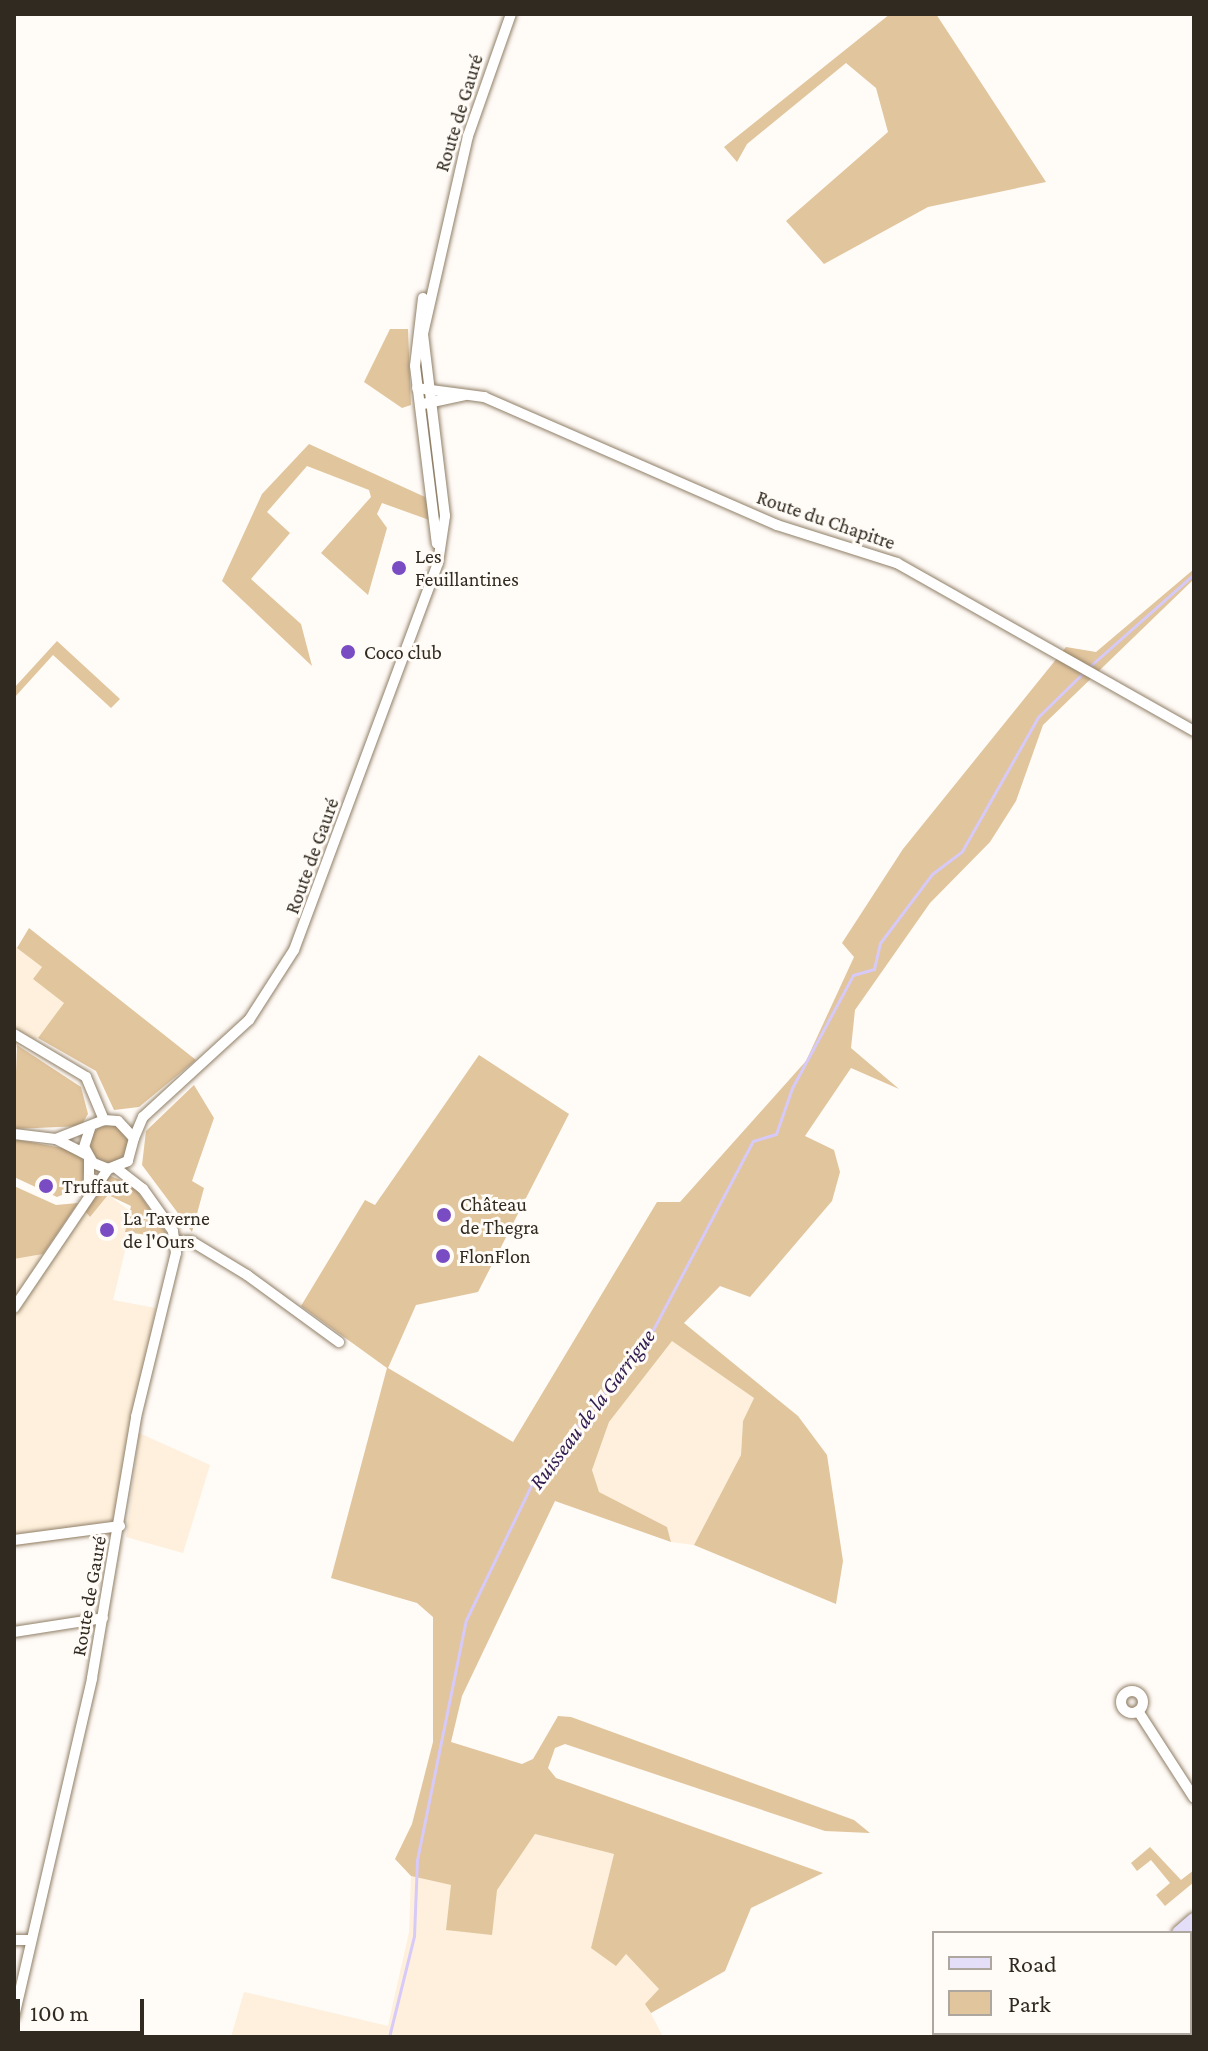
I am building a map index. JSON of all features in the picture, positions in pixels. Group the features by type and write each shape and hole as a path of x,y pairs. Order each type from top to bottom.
{"street":[{"name":"Route de Gauré","path":"134,1138 154,1107 249,1020 288,962 434,574 436,506 420,386 423,334 445,224 511,14"},
{"name":"Route du Chapitre","path":"420,386 475,395 777,525 897,563 1194,731"},
{"path":"423,404 475,395"},
{"path":"14,1034 86,1077 104,1120"},
{"name":"Route de Gauré","path":"118,1121 154,1107"},
{"path":"56,1139 104,1120 118,1121 134,1138 132,1156 143,1189 177,1241 191,1241 247,1275 339,1342"},
{"path":"89,1193 90,1128"},
{"path":"14,1134 56,1139 143,1189"},
{"path":"14,1308 89,1193 112,1169 132,1156"},
{"name":"Route de Gauré","path":"14,2017 103,1618 177,1241"},
{"path":"14,1540 120,1526"},
{"path":"14,1632 103,1618"},
{"path":"1138,1711 1194,1798"},
{"path":"14,1940 29,1940"}],"shaded area":[{"path":"14,945 42,967 33,979 65,1003 38,1038 14,1049"},
{"path":"108,1195 134,1214 113,1300 156,1308 111,1533 14,1547 14,1259 43,1254 78,1203 90,1217"},
{"path":"672,1340 754,1398 743,1421 741,1455 694,1545 671,1542 667,1527 598,1492 592,1470 609,1422"},
{"path":"139,1433 210,1465 183,1553 126,1537"},
{"path":"535,1834 614,1854 591,1948 626,1954 660,1989 646,2004 663,2037 231,2037 244,1992 388,2026 409,1932 411,1876 451,1885"}],"green space":[{"path":"890,14 936,14 1046,182 928,207 824,264 786,221 888,132 876,88 846,63 747,144 737,162 724,147"},
{"path":"390,329 408,329 411,405 402,408 364,382"},
{"path":"309,444 425,497 432,521 382,503 377,514 387,528 368,595 321,553 371,497 369,490 307,466 267,512 290,533 251,579 301,624 312,666 222,581 262,494"},
{"path":"1194,569 1194,579 1043,725 1016,801 990,842 930,903 855,1010 851,1048 899,1089 851,1068 805,1136 834,1150 840,1172 832,1201 750,1297 720,1286 684,1323 798,1416 827,1455 843,1561 836,1604 694,1545 741,1455 743,1421 754,1398 672,1341 609,1422 592,1470 599,1492 667,1527 671,1542 555,1501 462,1696 451,1742 522,1764 533,1759 558,1716 571,1717 854,1820 870,1833 825,1831 565,1744 555,1748 548,1768 556,1778 823,1873 751,1908 725,1971 651,2013 645,2004 659,1989 626,1954 616,1966 591,1948 614,1854 535,1834 497,1890 492,1935 446,1930 451,1885 411,1876 395,1859 412,1824 433,1742 433,1617 417,1603 331,1578 387,1368 301,1306 365,1200 375,1205 479,1055 569,1114 478,1292 416,1305 388,1368 513,1442 657,1202 680,1202 806,1061 854,957 842,943 903,849 1066,647 1096,652"},
{"path":"57,641 120,699 111,708 53,655 14,698 14,688"},
{"path":"29,928 196,1060 139,1107 114,1110 96,1071 38,1038 64,1003 33,979 42,967 17,948"},
{"path":"17,1045 81,1087 88,1114 81,1126 14,1129"},
{"path":"194,1085 214,1118 192,1181 204,1188 192,1232 142,1165 146,1131"},
{"path":"109,1125 122,1131 128,1144 122,1157 109,1163 96,1157 90,1144 96,1131"},
{"path":"14,1139 73,1150 85,1162 82,1187 57,1197 14,1177"},
{"path":"108,1175 133,1185 170,1238 125,1232 131,1206 108,1195 90,1217 85,1211"},
{"path":"14,1186 56,1205 78,1203 43,1254 14,1259"},
{"path":"1150,1847 1181,1880 1194,1870 1194,1882 1165,1906 1156,1895 1170,1883 1151,1860 1137,1871 1131,1863"}],"waterway":[{"name":"Ruisseau de la Garrigue","path":"1089,667 1194,574"},
{"name":"Ruisseau de la Garrigue","path":"389,2037 414,1936 417,1860 466,1620 536,1475 647,1341 753,1141 776,1134 792,1088 853,975 874,969 880,943 932,874 962,851 1038,717 1084,672"}],"place":[{"name":"Les Feuillantines","path":"399,568"},
{"name":"Coco club","path":"348,652"},
{"name":"Truffaut","path":"46,1186"},
{"name":"Château de Thegra","path":"444,1215"},
{"name":"La Taverne de l'Ours","path":"107,1230"},
{"name":"FlonFlon","path":"443,1256"}]}
